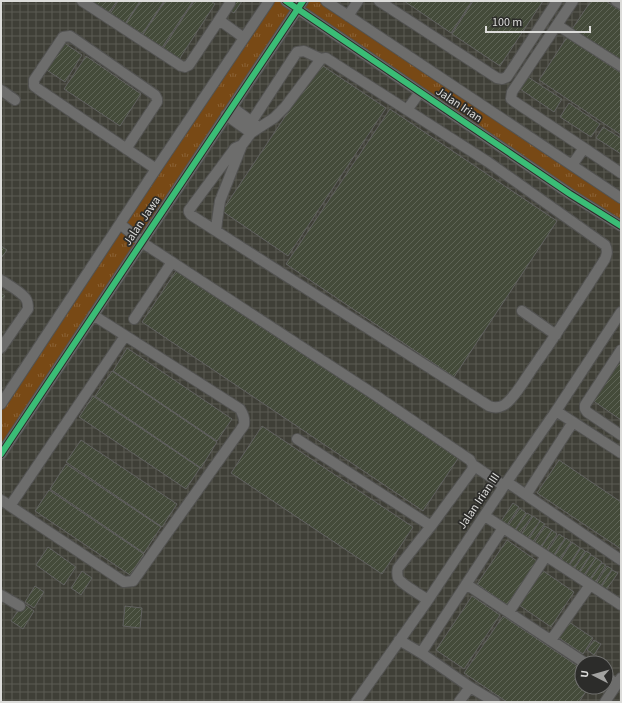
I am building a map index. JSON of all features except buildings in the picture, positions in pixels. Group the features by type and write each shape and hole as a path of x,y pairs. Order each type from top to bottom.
{"street":[{"path":"82,1 181,66 185,67 189,65 230,1"},
{"name":"Jalan Jawa","path":"1,404 269,1"},
{"name":"Jalan Irian","path":"286,1 300,5 420,92 570,194 621,226"},
{"name":"Jalan Irian","path":"326,1 621,198"},
{"path":"379,1 497,78 502,79 507,77 557,1"},
{"path":"573,1 512,92 511,99 621,174"},
{"path":"616,1 621,4"},
{"path":"348,16 356,3"},
{"name":"Jalan Jawa","path":"1,454 300,5"},
{"path":"219,20 244,38"},
{"path":"557,25 621,66"},
{"path":"126,149 157,102 155,95 70,36 64,37 34,80 34,86 126,149 156,169"},
{"path":"216,231 220,201 242,145 254,127 263,104 297,52 304,51 321,59 326,58 488,162 605,246 607,248 607,253 605,259 556,335 517,390 504,405 492,408 191,215 189,210 235,148 242,145"},
{"path":"254,127 274,118 286,107 321,59"},
{"path":"1,90 15,100"},
{"path":"407,110 420,92"},
{"path":"263,104 274,118"},
{"path":"229,111 254,127"},
{"path":"572,165 584,148"},
{"path":"120,224 142,242 375,395 470,460 473,465 526,495 621,560"},
{"path":"134,319 172,262"},
{"path":"1,280 24,296 28,304 28,309 1,348"},
{"path":"522,311 556,335"},
{"name":"Jalan Irian III","path":"356,702 428,600 621,312"},
{"path":"93,315 240,409 245,420 244,424 133,582 124,582 120,580 5,503 125,336"},
{"path":"621,350 585,405 585,409 587,412 621,435"},
{"path":"556,411 621,453"},
{"path":"526,495 573,422"},
{"path":"297,439 431,526"},
{"path":"428,600 401,581 397,576 398,568 472,470 473,465"},
{"path":"485,516 621,605"},
{"path":"420,653 503,528"},
{"path":"509,612 546,556"},
{"path":"466,584 574,656"},
{"path":"550,640 590,585"},
{"path":"1,595 20,606"},
{"path":"399,640 495,702"},
{"path":"605,702 619,681"},
{"path":"459,702 470,687"}],"shaded area":[{"path":"1,1 621,1 621,702 1,702"}],"green space":[{"path":"269,1 286,1 297,9 1,454 1,404"},
{"path":"303,1 326,1 621,198 621,226 297,9"}],"cycle path":[{"path":"286,1 570,194 621,226"},
{"path":"1,454 303,1"}]}
